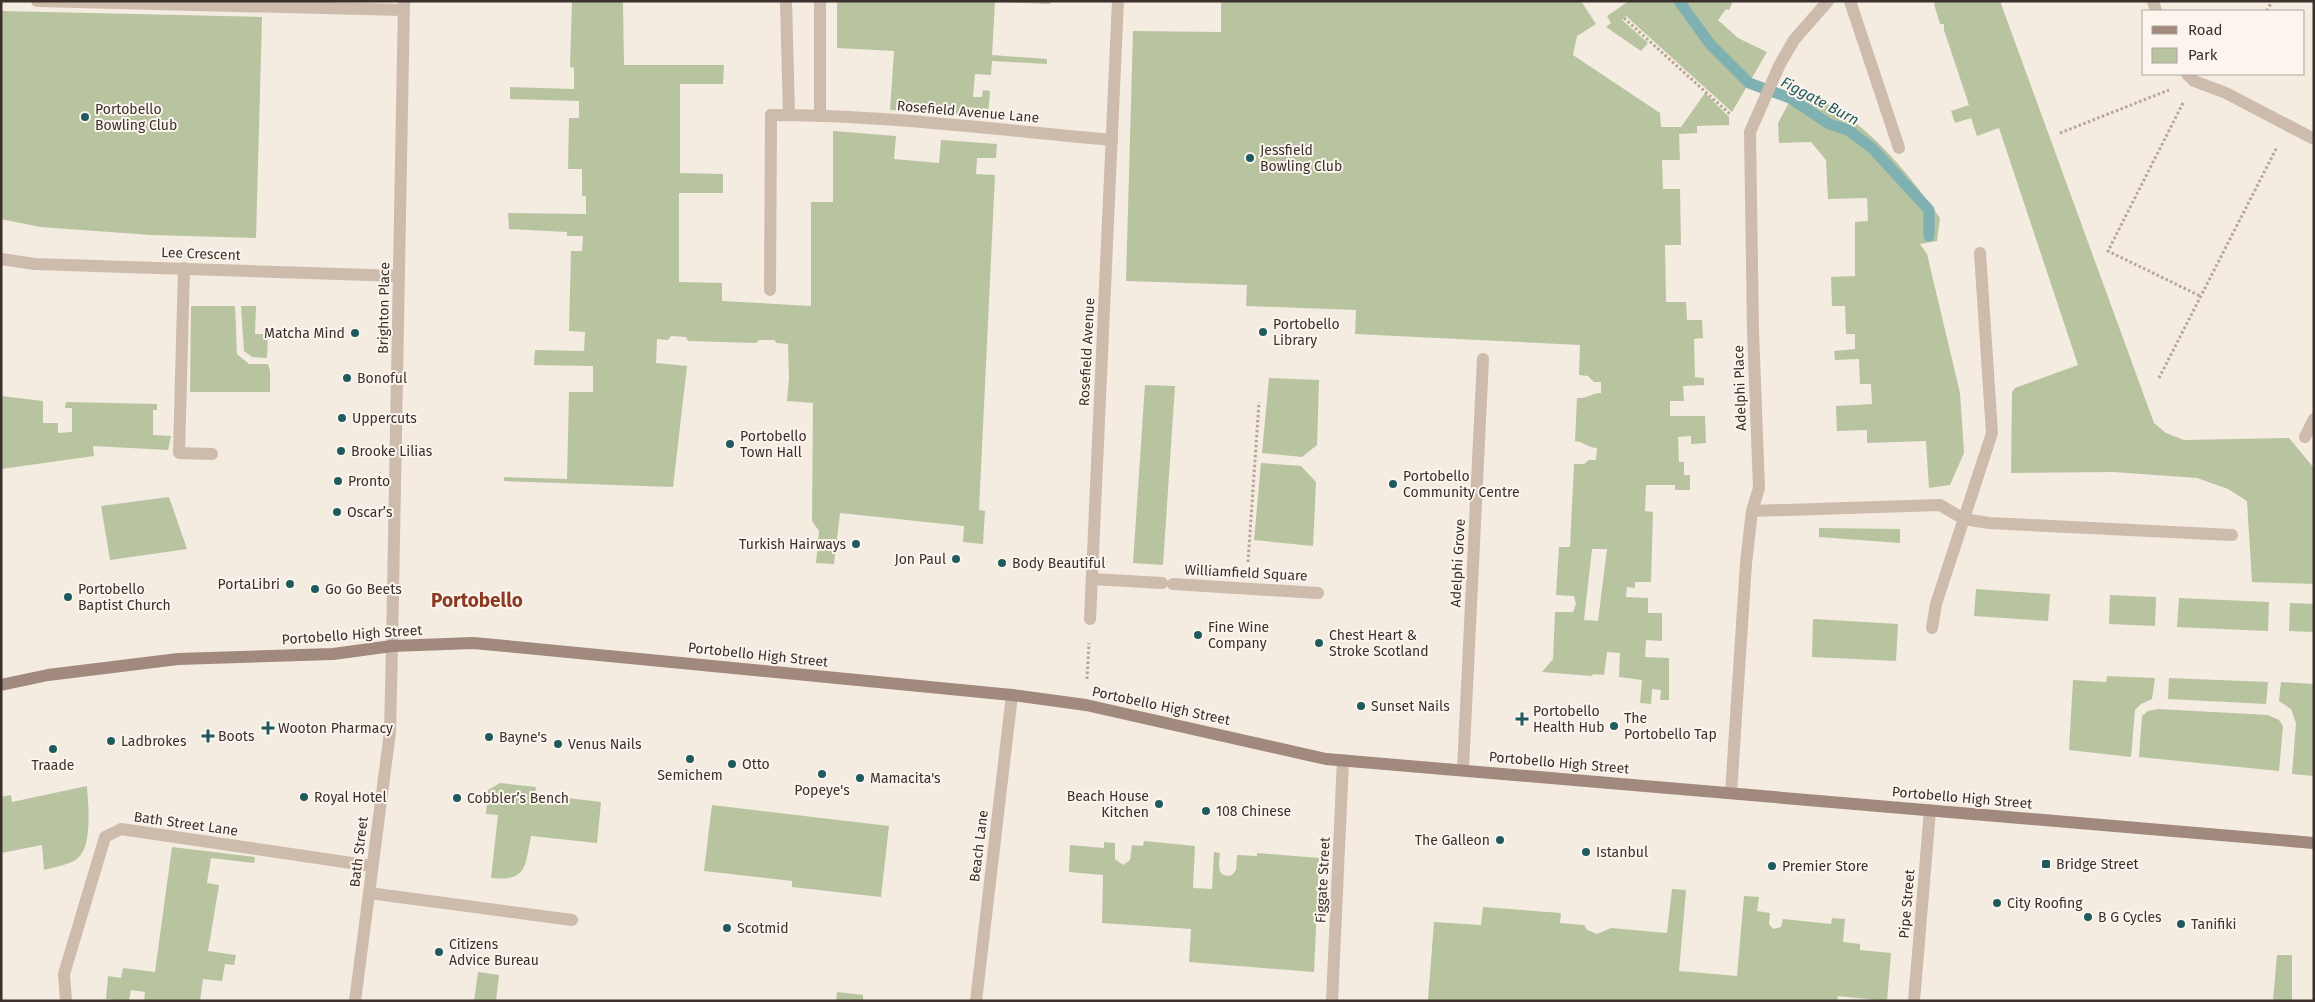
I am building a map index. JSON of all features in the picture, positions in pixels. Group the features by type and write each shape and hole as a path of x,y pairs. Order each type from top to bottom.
{"main road":[{"name":"Portobello High Street","path":"1,685 48,675 178,659 333,654 392,646 473,643 1012,695 1086,705 1298,753 1343,760 2314,843"}],"street":[{"path":"37,1 404,6"},
{"path":"786,1 789,115"},
{"path":"820,1 820,115"},
{"name":"Rosefield Avenue","path":"1090,619 1118,1"},
{"name":"Adelphi Place","path":"1731,793 1746,564 1752,511 1759,488 1753,331 1750,132 1780,64 1794,40 1828,1"},
{"path":"1850,1 1899,148"},
{"name":"Brighton Place","path":"392,646 404,6"},
{"path":"2190,77 2226,93 2314,139"},
{"name":"Rosefield Avenue Lane","path":"770,290 772,115 820,115 1112,140"},
{"path":"1932,628 1936,604 1992,433 1980,253"},
{"name":"Lee Crescent","path":"1,259 35,264 399,276"},
{"path":"184,268 179,453 212,454"},
{"name":"Adelphi Grove","path":"1463,769 1484,359"},
{"path":"2305,437 2314,419"},
{"path":"1752,511 1940,505 1964,519 1989,523 2232,535"},
{"name":"Williamfield Square","path":"1092,579 1318,593"},
{"name":"Bath Street","path":"355,1001 390,732 392,646"},
{"name":"Beach Lane","path":"976,1001 1012,695"},
{"name":"Figgate Street","path":"1332,1001 1343,760"},
{"name":"Pipe Street","path":"1914,1001 1930,810"},
{"name":"Bath Street Lane","path":"66,1001 64,974 104,837 120,829 372,866"},
{"path":"369,893 572,920"}],"path":[{"path":"1624,18 1750,132"},
{"path":"2190,77 2108,251 2200,296"},
{"path":"2060,133 2190,77"},
{"path":"2159,378 2287,126"},
{"path":"1246,588 1259,402"},
{"path":"1086,705 1090,619"}],"green space":[{"path":"572,1 623,1 624,65 724,65 723,84 680,84 680,173 723,174 723,193 679,193 679,282 722,283 722,301 811,306 811,202 833,202 833,131 896,136 894,159 939,163 941,140 997,144 996,158 977,158 976,174 995,175 979,510 985,511 983,544 963,542 964,526 840,513 834,564 816,563 819,531 812,521 813,403 787,401 789,378 788,344 777,343 774,340 759,340 756,343 688,341 686,337 671,336 668,340 657,339 656,363 687,366 673,487 504,481 504,477 567,479 569,392 593,392 593,366 534,365 535,350 584,351 585,332 569,331 571,251 582,251 583,236 567,236 567,232 509,229 508,213 586,214 586,196 582,196 582,169 568,169 569,118 579,118 579,101 510,99 510,87 574,89 574,68 570,67"},
{"path":"837,1 1050,1 1050,4 995,2 992,55 1047,59 1047,64 992,61 991,75 975,74 973,97 982,97 983,90 990,91 988,116 890,110 894,51 837,48"},
{"path":"1221,1 1581,1 1596,24 1577,36 1573,55 1660,113 1661,127 1681,127 1705,93 1729,117 1729,125 1697,126 1697,133 1679,134 1680,160 1662,160 1663,189 1680,189 1681,245 1665,245 1666,302 1686,302 1687,320 1702,320 1703,338 1694,339 1695,377 1704,378 1704,385 1683,386 1684,401 1670,401 1670,416 1705,416 1706,443 1691,444 1691,436 1678,437 1679,462 1684,462 1684,475 1690,475 1690,490 1675,490 1675,485 1646,485 1645,511 1653,512 1651,582 1635,582 1635,588 1627,587 1626,597 1648,598 1648,613 1662,613 1662,641 1646,640 1645,657 1669,658 1669,700 1660,700 1661,690 1652,689 1651,704 1640,703 1642,680 1619,677 1620,653 1607,652 1604,675 1593,674 1592,676 1542,672 1553,659 1555,612 1573,612 1576,604 1574,596 1556,595 1559,547 1570,547 1574,464 1584,464 1589,460 1596,460 1597,448 1575,441 1577,398 1601,393 1601,382 1594,382 1588,376 1579,375 1580,345 1355,334 1356,310 1246,306 1247,285 1126,281 1133,31 1221,32","holes":["1592,549 1607,549 1598,621 1584,620"]},
{"path":"1629,1 1733,1 1729,10 1726,9 1718,20 1738,38 1767,52 1732,112 1626,16 1622,20 1648,43 1641,51 1606,27 1611,23 1607,16"},
{"path":"1936,1 2000,1 2154,423 2166,433 2184,440 2289,438 2314,468 2314,584 2252,582 2247,501 2228,489 2197,478 2113,472 2011,473 2012,392 2015,388 2078,365 1999,128 1977,136 1971,118 1955,123 1951,111 1969,105 1944,30 1944,24 1940,24 1934,4"},
{"path":"1,11 262,17 256,238 151,235 40,227 1,219"},
{"path":"1798,86 1853,121 1878,142 1911,179 1940,218 1937,241 1920,244 1927,254 1960,393 1964,453 1950,485 1929,488 1926,441 1867,443 1867,430 1837,431 1836,406 1872,404 1871,384 1860,384 1859,359 1835,360 1834,351 1855,349 1855,334 1846,334 1845,306 1832,306 1831,277 1855,276 1855,222 1868,221 1867,198 1828,199 1826,160 1811,142 1779,143 1778,123"},
{"path":"191,306 235,306 237,354 249,364 268,364 270,392 190,392"},
{"path":"241,306 256,306 255,334 268,334 267,358 252,357 244,351"},
{"path":"1269,378 1319,380 1317,445 1302,457 1262,453"},
{"path":"1145,385 1175,386 1163,565 1133,563"},
{"path":"1,396 43,401 43,423 58,423 58,433 72,432 72,408 65,408 66,402 157,404 157,410 153,410 153,435 171,436 168,450 93,446 94,456 1,469"},
{"path":"1261,463 1301,466 1316,482 1313,546 1254,540"},
{"path":"169,497 187,549 110,560 101,506"},
{"path":"1819,528 1900,529 1900,543 1819,537"},
{"path":"1976,589 2050,594 2048,621 1974,616"},
{"path":"2110,595 2156,597 2155,626 2109,624"},
{"path":"2179,598 2269,602 2268,631 2177,627"},
{"path":"2290,603 2314,604 2314,632 2289,631"},
{"path":"1813,619 1898,624 1896,661 1812,657"},
{"path":"2107,676 2155,678 2152,699 2141,704 2135,710 2131,757 2069,750 2073,680 2106,682"},
{"path":"2169,678 2268,682 2266,704 2168,699"},
{"path":"2281,682 2314,684 2314,776 2292,774 2296,723 2291,709 2279,701"},
{"path":"2158,709 2268,715 2279,720 2283,726 2279,771 2139,757 2142,716 2148,711"},
{"path":"500,783 536,787 535,794 601,802 597,843 531,836 523,869 512,877 503,879 491,878 498,815 486,814 488,790"},
{"path":"87,786 88,834 83,852 78,858 66,864 44,870 42,845 1,853 1,797 11,795 12,802"},
{"path":"712,805 889,826 881,897 792,887 792,881 704,871"},
{"path":"1144,841 1195,846 1193,888 1212,889 1214,852 1220,853 1220,870 1223,875 1227,876 1232,875 1236,870 1237,855 1257,856 1257,853 1319,858 1314,972 1189,962 1191,929 1102,923 1103,875 1069,872 1070,845 1104,848 1104,842 1115,843 1115,859 1123,865 1130,860 1132,845 1143,846"},
{"path":"172,847 255,857 254,863 211,858 207,883 219,885 208,951 236,955 234,965 225,964 222,981 203,979 200,1001 144,1001 145,992 131,990 129,1001 106,999 108,976 121,978 123,968 155,972"},
{"path":"1672,889 1686,890 1679,971 1737,976 1744,896 1759,897 1757,911 1770,913 1769,924 1773,929 1781,927 1783,919 1831,924 1832,918 1845,919 1843,942 1860,944 1860,950 1891,953 1887,1001 1838,996 1837,1001 1428,1000 1434,922 1481,925 1483,907 1561,913 1560,923 1584,925 1587,930 1597,934 1611,928 1667,933"},
{"path":"2277,955 2292,955 2292,1001 2273,1001"},
{"path":"478,972 499,975 496,1001 474,1001"},
{"path":"837,992 863,995 863,1001 836,1001"}],"waterway":[{"name":"Figgate Burn","path":"1679,1 1710,44 1749,83 1790,98 1829,124 1848,130 1872,148 1929,210 1929,236"}],"place":[{"name":"Portobello Bowling Club","path":"85,117"},
{"name":"Jessfield Bowling Club","path":"1250,158"},
{"name":"Portobello Library","path":"1263,332"},
{"name":"Matcha Mind","path":"355,333"},
{"name":"Bonoful","path":"347,378"},
{"name":"Uppercuts","path":"342,418"},
{"name":"Portobello Town Hall","path":"730,444"},
{"name":"Brooke Lilias","path":"341,451"},
{"name":"Pronto","path":"338,481"},
{"name":"Portobello Community Centre","path":"1393,484"},
{"name":"Oscar’s","path":"337,512"},
{"name":"Turkish Hairways","path":"856,544"},
{"name":"Jon Paul","path":"956,559"},
{"name":"Body Beautiful","path":"1002,563"},
{"name":"PortaLibri","path":"290,584"},
{"name":"Go Go Beets","path":"315,589"},
{"name":"Portobello Baptist Church","path":"68,597"},
{"name":"Fine Wine Company","path":"1198,635"},
{"name":"Chest Heart & Stroke Scotland","path":"1319,643"},
{"name":"Sunset Nails","path":"1361,706"},
{"name":"Portobello Health Hub","path":"1522,719"},
{"name":"The Portobello Tap","path":"1614,726"},
{"name":"Wooton Pharmacy","path":"268,728"},
{"name":"Boots","path":"208,736"},
{"name":"Bayne's","path":"489,737"},
{"name":"Ladbrokes","path":"111,741"},
{"name":"Venus Nails","path":"558,744"},
{"name":"Traade","path":"53,749"},
{"name":"Semichem","path":"690,759"},
{"name":"Otto","path":"732,764"},
{"name":"Popeye's","path":"822,774"},
{"name":"Mamacita's","path":"860,778"},
{"name":"Royal Hotel","path":"304,797"},
{"name":"Cobbler’s Bench","path":"457,798"},
{"name":"Beach House Kitchen","path":"1159,804"},
{"name":"108 Chinese","path":"1206,811"},
{"name":"The Galleon","path":"1500,840"},
{"name":"Istanbul","path":"1586,852"},
{"name":"Bridge Street","path":"2046,864"},
{"name":"Premier Store","path":"1772,866"},
{"name":"City Roofing","path":"1997,903"},
{"name":"B G Cycles","path":"2088,917"},
{"name":"Tanifiki","path":"2181,924"},
{"name":"Scotmid","path":"727,928"},
{"name":"Citizens Advice Bureau","path":"439,952"}],"district":[{"name":"Portobello","path":"477,600"}]}
